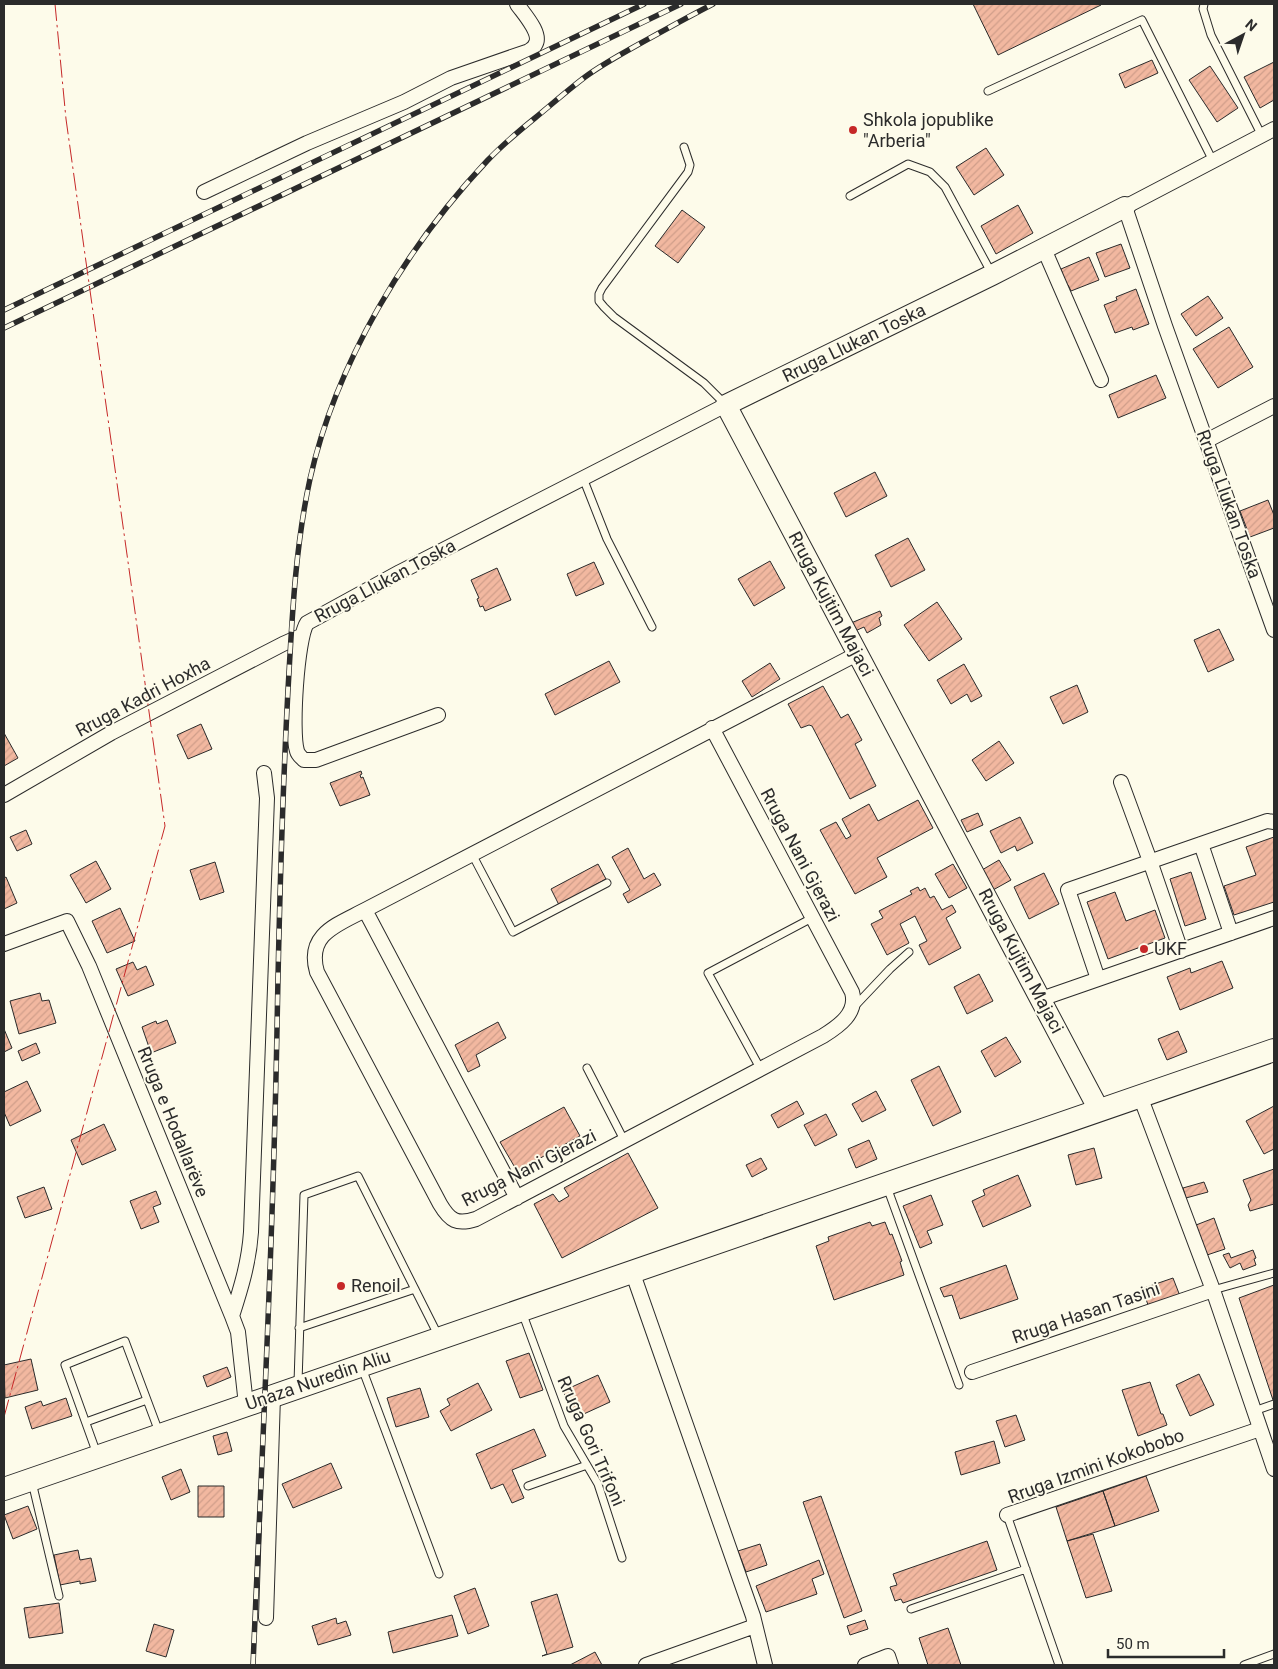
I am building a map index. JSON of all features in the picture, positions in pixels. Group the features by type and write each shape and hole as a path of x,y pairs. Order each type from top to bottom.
{"main road":[{"name":"Unaza Nuredin Aliu","path":"4,1489 1274,1050"}],"street":[{"path":"204,192 307,143 404,102 451,78 529,51 536,45 536,33 518,4"},
{"name":"Rruga Llukan Toska","path":"438,714 316,760 304,760 297,750 297,681 301,636 307,622 726,405 1044,249 1268,132"},
{"name":"Rruga Llukan Toska","path":"1125,207 1206,442 1274,630"},
{"path":"1044,249 1101,380"},
{"name":"Rruga Kujtim Majaci","path":"726,405 1099,1110"},
{"path":"1206,442 1274,406"},
{"name":"Rruga Kadri Hoxha","path":"4,795 111,733 301,636"},
{"name":"Rruga Nani Gjerazi","path":"712,728 852,992 854,1000 852,1010 836,1028 518,1198 476,1219 460,1222 447,1215 323,985 314,961 315,946 320,938 336,926 365,910 712,728 857,654"},
{"path":"232,1316 250,1252 267,798 264,773"},
{"path":"1121,782 1181,950"},
{"path":"1098,979 1068,890 1267,820 1274,822"},
{"path":"1201,844 1231,933"},
{"path":"365,910 518,1198"},
{"path":"1041,999 1274,918"},
{"name":"Rruga e Hodallarëve","path":"4,944 67,921 89,966 238,1332 246,1405"},
{"path":"1140,1096 1213,1290 1274,1469"},
{"path":"632,1271 755,1626 765,1665"},
{"name":"Rruga Hasan Tasini","path":"972,1372 1213,1290"},
{"path":"266,1618 273,1396"},
{"name":"Rruga Izmini Kokobobo","path":"1007,1515 1260,1429"},
{"path":"646,1665 755,1626"},
{"path":"865,1665 888,1656 891,1665"}],"lane":[{"path":"1204,4 1203,9 1211,35 1268,132"},
{"path":"988,90 1142,20 1213,161"},
{"name":"Rruga Kujtim Majaci","path":"684,147 690,165 688,172 602,288 599,294 599,301 614,317 704,383 726,405"},
{"path":"850,196 908,164 930,172 945,187 992,275"},
{"path":"583,478 607,539 652,627"},
{"path":"472,854 513,932 607,883"},
{"path":"760,1068 708,973 812,918"},
{"path":"852,1010 890,968 909,952"},
{"path":"587,1068 624,1140"},
{"path":"298,1387 304,1195 358,1176 439,1338"},
{"path":"886,1184 959,1386"},
{"name":"Rruga Hasan Tasini","path":"1213,1290 1274,1273"},
{"path":"299,1328 414,1289"},
{"name":"Rruga Gori Trifoni","path":"521,1309 564,1426 598,1484 622,1558"},
{"path":"98,1456 65,1365 125,1341 160,1435"},
{"path":"361,1365 439,1574"},
{"path":"86,1422 147,1400"},
{"path":"1254,1411 1274,1404"},
{"path":"528,1486 588,1465"},
{"path":"32,1479 59,1596"},
{"name":"Rruga Izmini Kokobobo","path":"1007,1515 1059,1665"},
{"path":"911,1609 1026,1569"},
{"path":"1244,1665 1274,1654"}],"building":[{"path":"973,4 1101,4 1101,5 998,55"},
{"path":"1152,60 1158,73 1125,88 1119,74"},
{"path":"1274,62 1274,100 1260,108 1244,77"},
{"path":"1210,66 1238,108 1217,122 1189,80"},
{"path":"986,148 1004,175 974,195 956,167"},
{"path":"1018,205 1033,233 996,254 981,226"},
{"path":"682,210 705,227 678,263 655,246"},
{"path":"1121,244 1130,268 1105,277 1096,253"},
{"path":"1089,257 1099,280 1071,291 1068,285 1064,286 1059,274 1062,272 1061,269"},
{"path":"1136,289 1149,324 1133,330 1132,327 1115,333 1104,305 1117,300 1116,297"},
{"path":"1208,296 1223,318 1196,336 1181,314"},
{"path":"1229,327 1253,367 1218,388 1193,349"},
{"path":"1156,375 1166,398 1118,418 1109,395"},
{"path":"875,472 887,496 846,517 834,493"},
{"path":"1268,500 1274,515 1274,528 1250,537 1240,511"},
{"path":"908,538 925,570 891,587 875,555"},
{"path":"770,561 785,588 754,606 738,579"},
{"path":"594,562 604,584 576,596 567,574"},
{"path":"497,568 511,600 485,611 483,606 480,607 477,599 479,598 471,580"},
{"path":"937,602 962,639 929,661 904,625"},
{"path":"880,611 882,616 879,618 881,625 867,633 864,627 855,631 851,623"},
{"path":"1219,629 1234,660 1208,672 1194,640"},
{"path":"609,661 620,682 555,715 545,694"},
{"path":"770,663 780,679 752,697 742,681"},
{"path":"964,664 982,696 971,702 967,694 951,704 937,680"},
{"path":"1077,685 1088,712 1063,724 1050,697"},
{"path":"823,686 841,718 848,714 862,740 855,744 876,786 850,799 812,726 809,725 801,728 788,704"},
{"path":"201,724 212,749 188,759 177,735"},
{"path":"4,733 18,758 4,766"},
{"path":"999,741 1014,763 986,781 972,760"},
{"path":"361,771 361,778 363,777 370,795 340,806 330,783"},
{"path":"918,800 933,828 877,858 887,877 855,894 820,830 836,822 846,839 851,836 842,819 869,804 878,821"},
{"path":"978,813 983,825 967,832 961,820"},
{"path":"1020,817 1033,843 1017,851 1015,846 1001,853 990,831"},
{"path":"26,830 32,844 17,851 10,837"},
{"path":"1274,837 1274,902 1234,915 1224,886 1256,875 1246,847"},
{"path":"628,848 644,879 654,873 661,885 628,903 623,894 630,890 612,857"},
{"path":"999,860 1011,880 993,890 982,870"},
{"path":"96,861 111,889 86,903 70,875"},
{"path":"215,862 224,892 200,900 190,870"},
{"path":"598,864 606,879 559,905 551,889"},
{"path":"953,864 967,888 949,898 935,874"},
{"path":"1191,872 1206,919 1185,926 1170,879"},
{"path":"1044,873 1059,904 1029,919 1014,887"},
{"path":"6,877 17,903 4,909 4,878"},
{"path":"918,887 920,891 925,888 930,898 934,896 942,910 952,905 956,912 946,918 961,948 929,965 919,945 927,941 915,916 900,924 909,943 887,955 871,924 883,918 879,911 912,894 910,891"},
{"path":"1115,892 1126,921 1155,910 1165,938 1108,959 1087,902"},
{"path":"120,908 135,941 107,953 92,921"},
{"path":"1222,961 1233,988 1180,1010 1167,977 1190,968 1191,973"},
{"path":"133,962 137,970 146,966 154,985 128,996 116,969"},
{"path":"979,974 993,1001 967,1014 954,987"},
{"path":"40,993 42,1001 49,1000 56,1023 19,1034 10,1001"},
{"path":"167,1020 176,1043 151,1053 142,1027 156,1021 157,1024"},
{"path":"498,1022 506,1038 476,1055 480,1066 468,1072 455,1045"},
{"path":"4,1029 12,1048 4,1052"},
{"path":"1178,1031 1187,1052 1167,1060 1158,1039"},
{"path":"1006,1037 1021,1062 995,1077 981,1051"},
{"path":"36,1043 40,1053 22,1061 18,1051"},
{"path":"939,1066 961,1112 933,1126 911,1080"},
{"path":"27,1081 41,1111 10,1126 4,1112 4,1092"},
{"path":"876,1091 886,1110 862,1122 852,1104"},
{"path":"797,1101 804,1114 778,1128 771,1115"},
{"path":"1274,1106 1274,1149 1264,1154 1246,1121"},
{"path":"564,1107 580,1136 517,1171 500,1142"},
{"path":"826,1114 837,1135 815,1146 804,1125"},
{"path":"104,1124 116,1150 82,1165 71,1140"},
{"path":"869,1140 877,1159 856,1168 848,1149"},
{"path":"1094,1148 1102,1178 1076,1185 1068,1155"},
{"path":"628,1153 658,1208 562,1258 534,1204 553,1194 559,1202 569,1196 564,1188"},
{"path":"761,1158 767,1169 752,1177 746,1165"},
{"path":"1274,1169 1274,1204 1250,1211 1248,1205 1251,1200 1243,1180"},
{"path":"1018,1175 1031,1206 983,1227 972,1201 985,1195 983,1190"},
{"path":"1204,1182 1208,1192 1186,1198 1183,1188"},
{"path":"44,1187 52,1209 25,1218 17,1197"},
{"path":"156,1191 161,1204 153,1207 159,1222 141,1229 130,1201"},
{"path":"931,1195 943,1225 927,1231 932,1243 920,1248 903,1206"},
{"path":"1214,1218 1225,1249 1207,1255 1196,1225"},
{"path":"870,1222 872,1226 885,1222 890,1235 892,1234 902,1261 900,1262 904,1275 834,1300 816,1246 829,1241 828,1237"},
{"path":"1253,1250 1256,1265 1243,1270 1240,1263 1230,1268 1223,1255 1229,1253 1231,1258"},
{"path":"1006,1265 1018,1299 960,1319 952,1295 944,1297 940,1288"},
{"path":"1173,1278 1180,1296 1148,1305 1146,1299 1148,1298 1144,1288"},
{"path":"1274,1285 1274,1399 1273,1400 1239,1298"},
{"path":"529,1353 543,1390 520,1398 506,1361"},
{"path":"31,1359 38,1390 5,1398 4,1365"},
{"path":"227,1367 231,1377 207,1387 203,1376"},
{"path":"1199,1374 1214,1405 1190,1416 1176,1385"},
{"path":"598,1375 610,1402 575,1418 563,1391"},
{"path":"1150,1382 1161,1414 1163,1414 1167,1425 1138,1436 1122,1390"},
{"path":"478,1383 492,1410 451,1431 440,1411 450,1405 447,1399"},
{"path":"420,1388 429,1417 396,1427 387,1398"},
{"path":"66,1398 72,1416 32,1429 25,1407 41,1401 43,1406"},
{"path":"1016,1415 1025,1440 1005,1447 996,1421"},
{"path":"534,1429 546,1456 512,1470 524,1498 512,1503 503,1484 491,1489 476,1454"},
{"path":"227,1432 232,1451 218,1455 213,1436"},
{"path":"994,1441 1000,1463 961,1475 955,1452"},
{"path":"331,1463 342,1488 293,1508 282,1484"},
{"path":"181,1469 190,1492 171,1500 162,1477"},
{"path":"1146,1476 1159,1511 1115,1526 1103,1491"},
{"path":"198,1486 224,1486 224,1517 198,1517"},
{"path":"1103,1491 1115,1526 1067,1541 1056,1507"},
{"path":"821,1496 862,1611 844,1618 803,1502"},
{"path":"28,1506 37,1529 13,1539 4,1515"},
{"path":"1093,1534 1112,1591 1086,1598 1067,1541"},
{"path":"987,1541 997,1570 903,1603 901,1599 895,1601 890,1587 897,1585 893,1574"},
{"path":"760,1544 767,1565 746,1572 738,1551"},
{"path":"78,1550 80,1560 91,1558 96,1581 80,1584 80,1581 60,1585 54,1555"},
{"path":"819,1560 824,1574 812,1579 817,1594 766,1612 756,1586"},
{"path":"475,1588 489,1626 468,1634 454,1596"},
{"path":"557,1594 573,1647 542,1656 547,1654 531,1602"},
{"path":"59,1603 63,1633 29,1638 24,1608"},
{"path":"452,1615 458,1636 393,1653 388,1632"},
{"path":"336,1618 337,1624 346,1621 351,1635 318,1645 312,1626"},
{"path":"865,1620 868,1629 850,1635 847,1626"},
{"path":"154,1624 174,1630 166,1657 146,1651"},
{"path":"948,1628 961,1665 928,1665 919,1638"},
{"path":"595,1652 602,1665 570,1665"}],"railway":[{"path":"4,310 644,4"},
{"path":"4,328 681,4"},
{"path":"253,1665 270,1268 281,860 289,663 301,531 310,479 337,392 356,350 402,269 457,195 499,149 572,87 626,51 713,4"}],"power":[{"path":"4,1417 165,826 66,119 55,4"}],"place":[{"name":"Shkola jopublike \"Arberia\"","path":"853,130"},
{"name":"UKF","path":"1144,949"},
{"name":"Renoil","path":"341,1286"}]}
